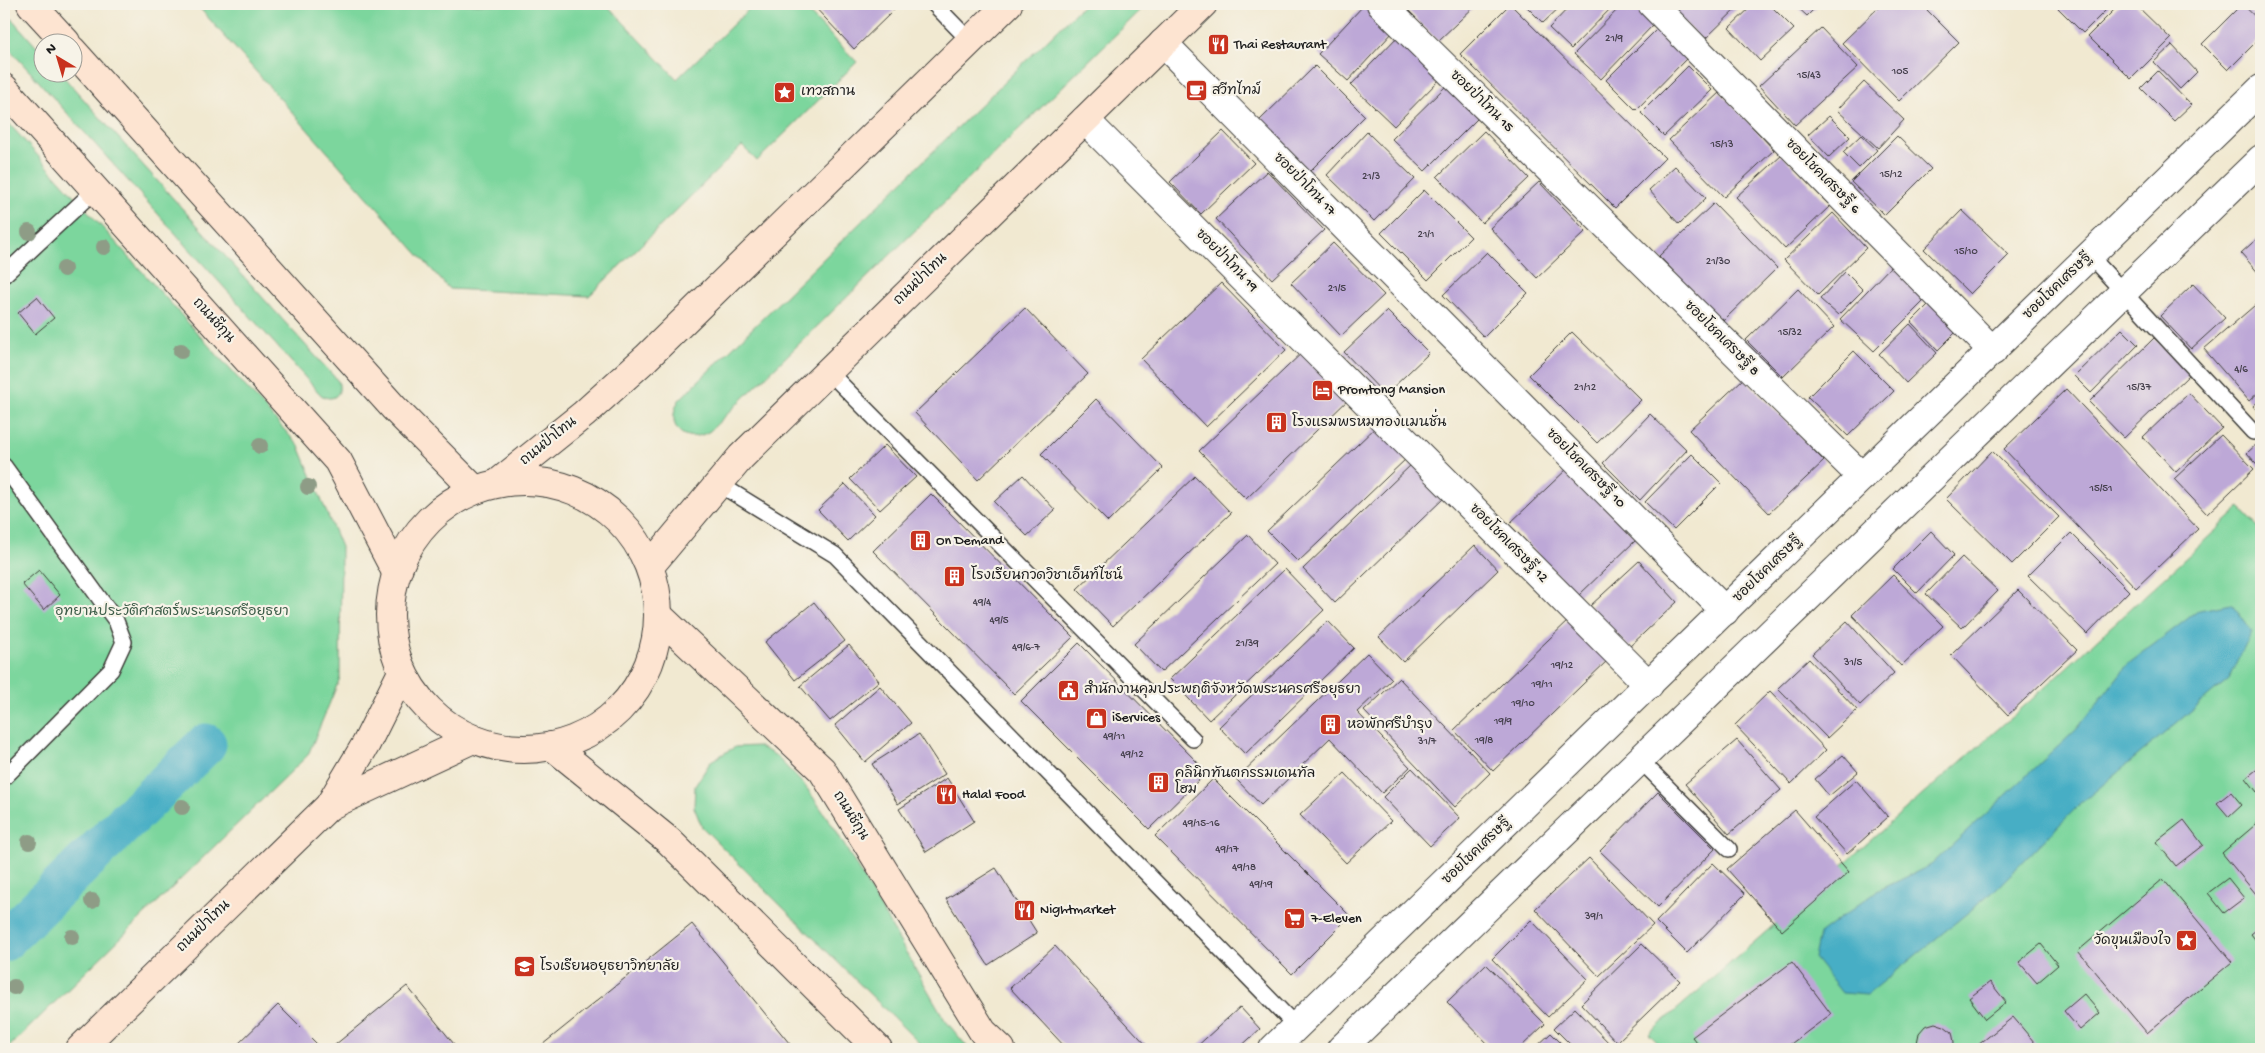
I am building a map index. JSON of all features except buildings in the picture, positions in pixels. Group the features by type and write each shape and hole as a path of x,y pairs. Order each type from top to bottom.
{"main road":[{"path":"31,4 57,32"},
{"name":"ถนนป่าโทน","path":"486,486 584,414 646,358 1008,4"},
{"name":"ถนนป่าโทน","path":"650,566 741,456 1203,4"},
{"path":"82,61 394,408 486,486"},
{"name":"ถนนชีกุน","path":"4,88 338,461 396,572"},
{"path":"521,481 545,482 568,487 590,497 609,510 625,526 639,545 650,566 657,591 659,616 655,642 648,667 636,689 619,710 599,726 576,738 552,746 512,748 473,739 455,730 424,706 402,672 390,632 391,592 396,572 414,538 427,523 457,498 486,486 521,481"},
{"name":"ถนนชีกุน","path":"659,616 822,770 984,1032 1001,1049"},
{"name":"ถนนป่าโทน","path":"80,1049 329,806 366,744 402,672"},
{"name":"ถนนป่าโทน","path":"329,806 473,739"},
{"path":"552,746 669,841 878,1049"}],"street":[{"name":"ซอยป่าโทน 15","path":"1381,4 1580,200"},
{"name":"ซอยโชคเศรษฐี 6","path":"1652,4 1993,350"},
{"name":"ซอยป่าโทน 17","path":"1163,43 1444,328"},
{"name":"ซอยโชคเศรษฐี","path":"1274,1049 2261,89"},
{"name":"ซอยป่าโทน 19","path":"1085,120 1367,403"},
{"path":"1341,1049 2125,292 2261,158"},
{"name":"ซอยโชคเศรษฐี 8","path":"1580,200 1862,477"},
{"name":"ซอยโชคเศรษฐี 10","path":"1444,328 1725,611"},
{"name":"ซอยโชคเศรษฐี 12","path":"1367,403 1649,685"}],"lane":[{"path":"934,4 970,41"},
{"path":"4,275 95,190"},
{"path":"2090,256 2253,432"},
{"path":"828,371 1193,739"},
{"path":"4,466 116,621 124,642 111,670 4,778"},
{"path":"719,484 835,554 1297,1027"},
{"path":"1640,760 1729,850"}],"green space":[{"path":"196,4 606,4 677,79 754,4 800,4 857,62 757,161 742,146 589,296 449,289"},
{"path":"1084,4 1147,4 710,431 692,437 679,431 675,425 674,418 679,400"},
{"path":"4,10 32,42 32,74 4,43"},
{"path":"39,82 68,82 338,381 339,390 336,396 329,398 321,395"},
{"name":"อุทยานประวัติศาสตร์พระนครศรีอยุธยา","path":"4,118 299,446 341,547 340,678 308,755 7,1049 4,1049"},
{"path":"2240,508 2261,530 2261,1049 1664,1049 1649,1034 2030,701"},
{"path":"758,746 775,755 806,787 835,829 945,1020 969,1049 925,1049 702,827 694,807 695,786 711,761 735,747"}],"water":[{"path":"2232,604 2252,632 2229,679 2080,804 1993,892 1867,995 1842,993 1814,958 1819,934 1875,892 1931,865 2077,729 2128,664 2199,610"}],"waterway":[{"path":"4,941 206,744"}],"place":[{"name":"Thai Restaurant","path":"1218,45"},
{"name":"สวีทไทม์","path":"1196,91"},
{"name":"เทวสถาน","path":"785,92"},
{"name":"Promtong Mansion","path":"1322,390"},
{"name":"โรงแรมพรหมทองแมนชั่น","path":"1276,423"},
{"name":"On Demand","path":"920,541"},
{"name":"โรงเรียนกวดวิชาเอ็นท์ไซน์","path":"955,576"},
{"name":"สำนักงานคุมประพฤติจังหวัดพระนครศรีอยุธยา","path":"1068,690"},
{"name":"iServices","path":"1096,718"},
{"name":"หอพักศรีบำรุง","path":"1331,725"},
{"name":"คลินิกทันตกรรมเดนทัล โฮม","path":"1159,782"},
{"name":"Halal Food","path":"946,795"},
{"name":"Nightmarket","path":"1024,910"},
{"name":"7-Eleven","path":"1295,919"},
{"name":"วัดขุนเมืองใจ","path":"2187,941"},
{"name":"โรงเรียนอยุธยาวิทยาลัย","path":"524,967"}]}
